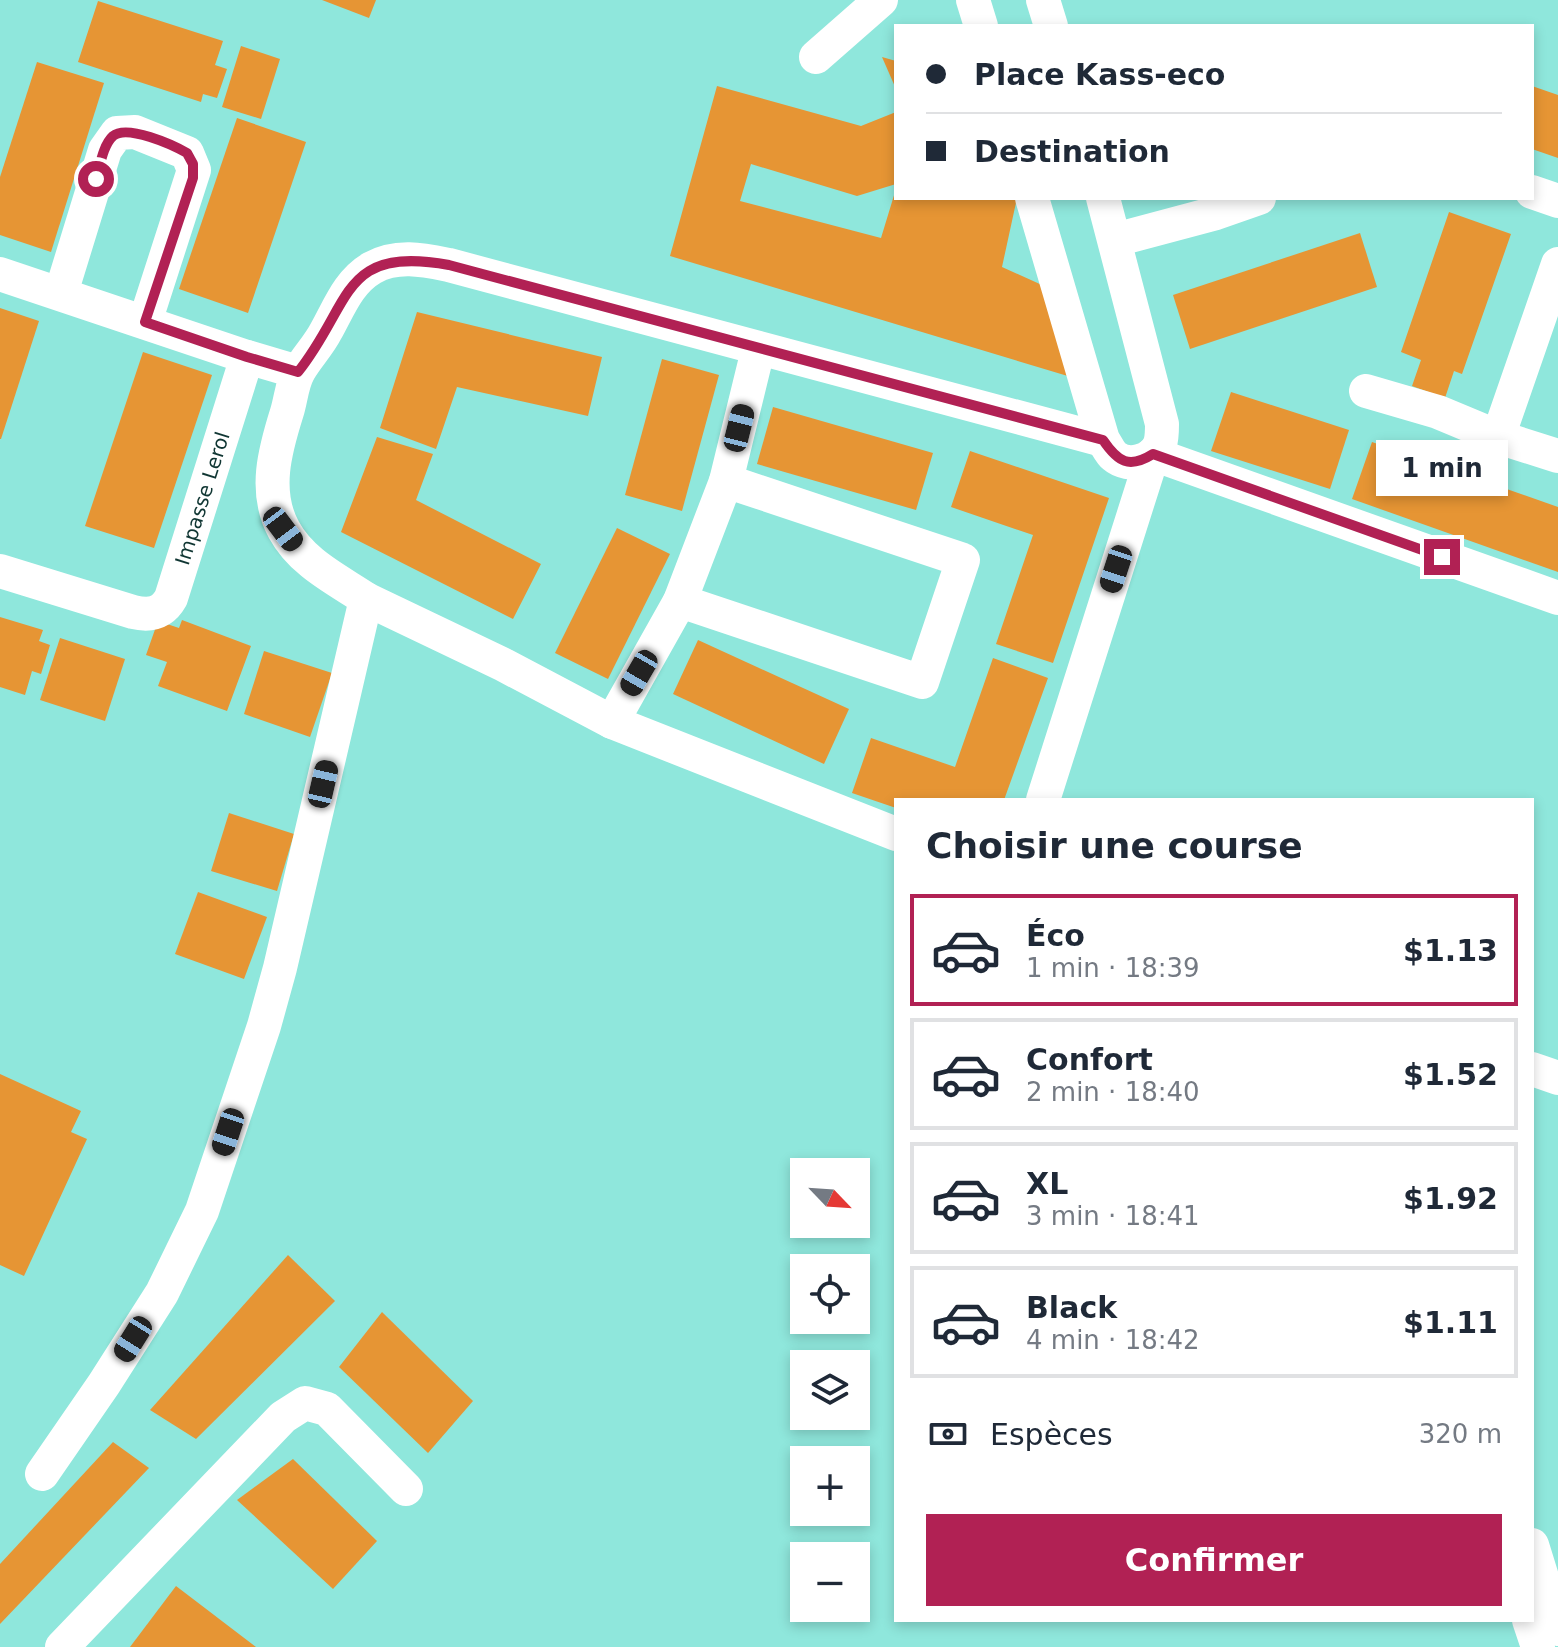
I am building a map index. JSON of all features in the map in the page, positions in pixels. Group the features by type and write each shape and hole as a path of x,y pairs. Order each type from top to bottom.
{"street":[{"path":"816,57 881,0"},
{"path":"973,0 980,24"},
{"path":"1043,0 1050,24"},
{"path":"61,293 105,150 117,133 135,132 187,153 194,170 145,322"},
{"path":"1534,193 1558,201"},
{"path":"1033,200 1103,440 1115,457 1129,462 1142,461 1153,454"},
{"path":"1044,798 1153,454 1161,441 1162,424 1104,200"},
{"path":"1115,240 1253,200"},
{"path":"894,833 612,722 504,665 366,599 306,560 283,529 274,502 272,472 278,435 298,372 317,349 357,279 372,268 403,259 449,265 1103,440"},
{"path":"1498,437 1558,264"},
{"path":"0,274 298,372"},
{"path":"612,722 680,601 726,481 758,350"},
{"name":"Impasse Lerol","path":"0,571 133,612 159,612 171,598 247,357"},
{"path":"1366,391 1438,412 1498,437 1558,456"},
{"path":"1153,454 1558,598"},
{"path":"680,601 922,682 963,560 726,481"},
{"path":"42,1474 162,1293 202,1211 264,1026 280,968 366,599"},
{"path":"1534,1070 1558,1078"},
{"path":"65,1646 283,1417 305,1403 327,1409 406,1489"},
{"path":"1534,1551 1558,1629"},
{"path":"1530,1622 1538,1647"}],"building":[{"path":"322,0 376,0 369,18"},
{"path":"98,1 223,41 215,65 227,69 217,98 203,94 201,102 78,62"},
{"path":"241,46 280,59 261,119 222,107"},
{"path":"882,57 894,60 894,84"},
{"path":"37,62 104,83 51,252 0,235 0,177"},
{"path":"717,86 861,126 894,113 894,185 857,196 751,164 740,201 881,238 894,195 894,200 1017,200 1002,267 1053,290 1081,380 670,256"},
{"path":"1534,87 1558,95 1558,158 1534,150"},
{"path":"237,118 306,142 248,313 179,289"},
{"path":"1449,212 1511,234 1462,374 1454,371 1445,398 1412,386 1421,360 1401,352"},
{"path":"1360,233 1377,287 1190,349 1173,295"},
{"path":"0,308 39,321 1,439 0,439"},
{"path":"417,312 602,357 588,416 457,387 436,449 380,428"},
{"path":"143,352 212,375 154,548 85,526"},
{"path":"662,359 719,375 682,511 625,495"},
{"path":"1231,392 1349,430 1330,489 1211,451"},
{"path":"773,407 933,453 916,510 757,464"},
{"path":"377,437 433,454 416,500 541,564 513,619 341,532"},
{"path":"1372,442 1558,507 1558,572 1352,499"},
{"path":"970,451 1109,498 1053,663 996,644 1033,535 951,507"},
{"path":"617,528 670,554 608,679 555,653"},
{"path":"0,617 43,630 39,641 50,645 41,674 32,671 25,695 0,687"},
{"path":"182,620 251,646 227,711 158,686 167,662 146,655 158,621 179,628"},
{"path":"60,638 125,659 105,721 40,700"},
{"path":"698,640 849,709 824,764 673,694"},
{"path":"264,651 332,673 310,737 244,714"},
{"path":"993,658 1048,678 1005,798 894,798 894,807 852,793 871,738 955,767"},
{"path":"229,813 294,834 277,891 211,871"},
{"path":"198,892 267,917 244,979 175,954"},
{"path":"0,1074 81,1111 71,1132 87,1139 24,1276 0,1265"},
{"path":"288,1255 335,1301 196,1439 150,1410"},
{"path":"382,1312 473,1401 428,1453 339,1367"},
{"path":"113,1442 149,1468 0,1624 0,1564"},
{"path":"293,1459 377,1541 333,1589 237,1500"},
{"path":"176,1586 256,1647 130,1647"}],"route":[{"path":"96,179 105,150 117,133 135,132 187,153 193,164 193,178 145,322 298,372 317,349 357,279 386,262 422,260 1103,440 1115,457 1129,462 1142,461 1153,454 1442,557"}]}
